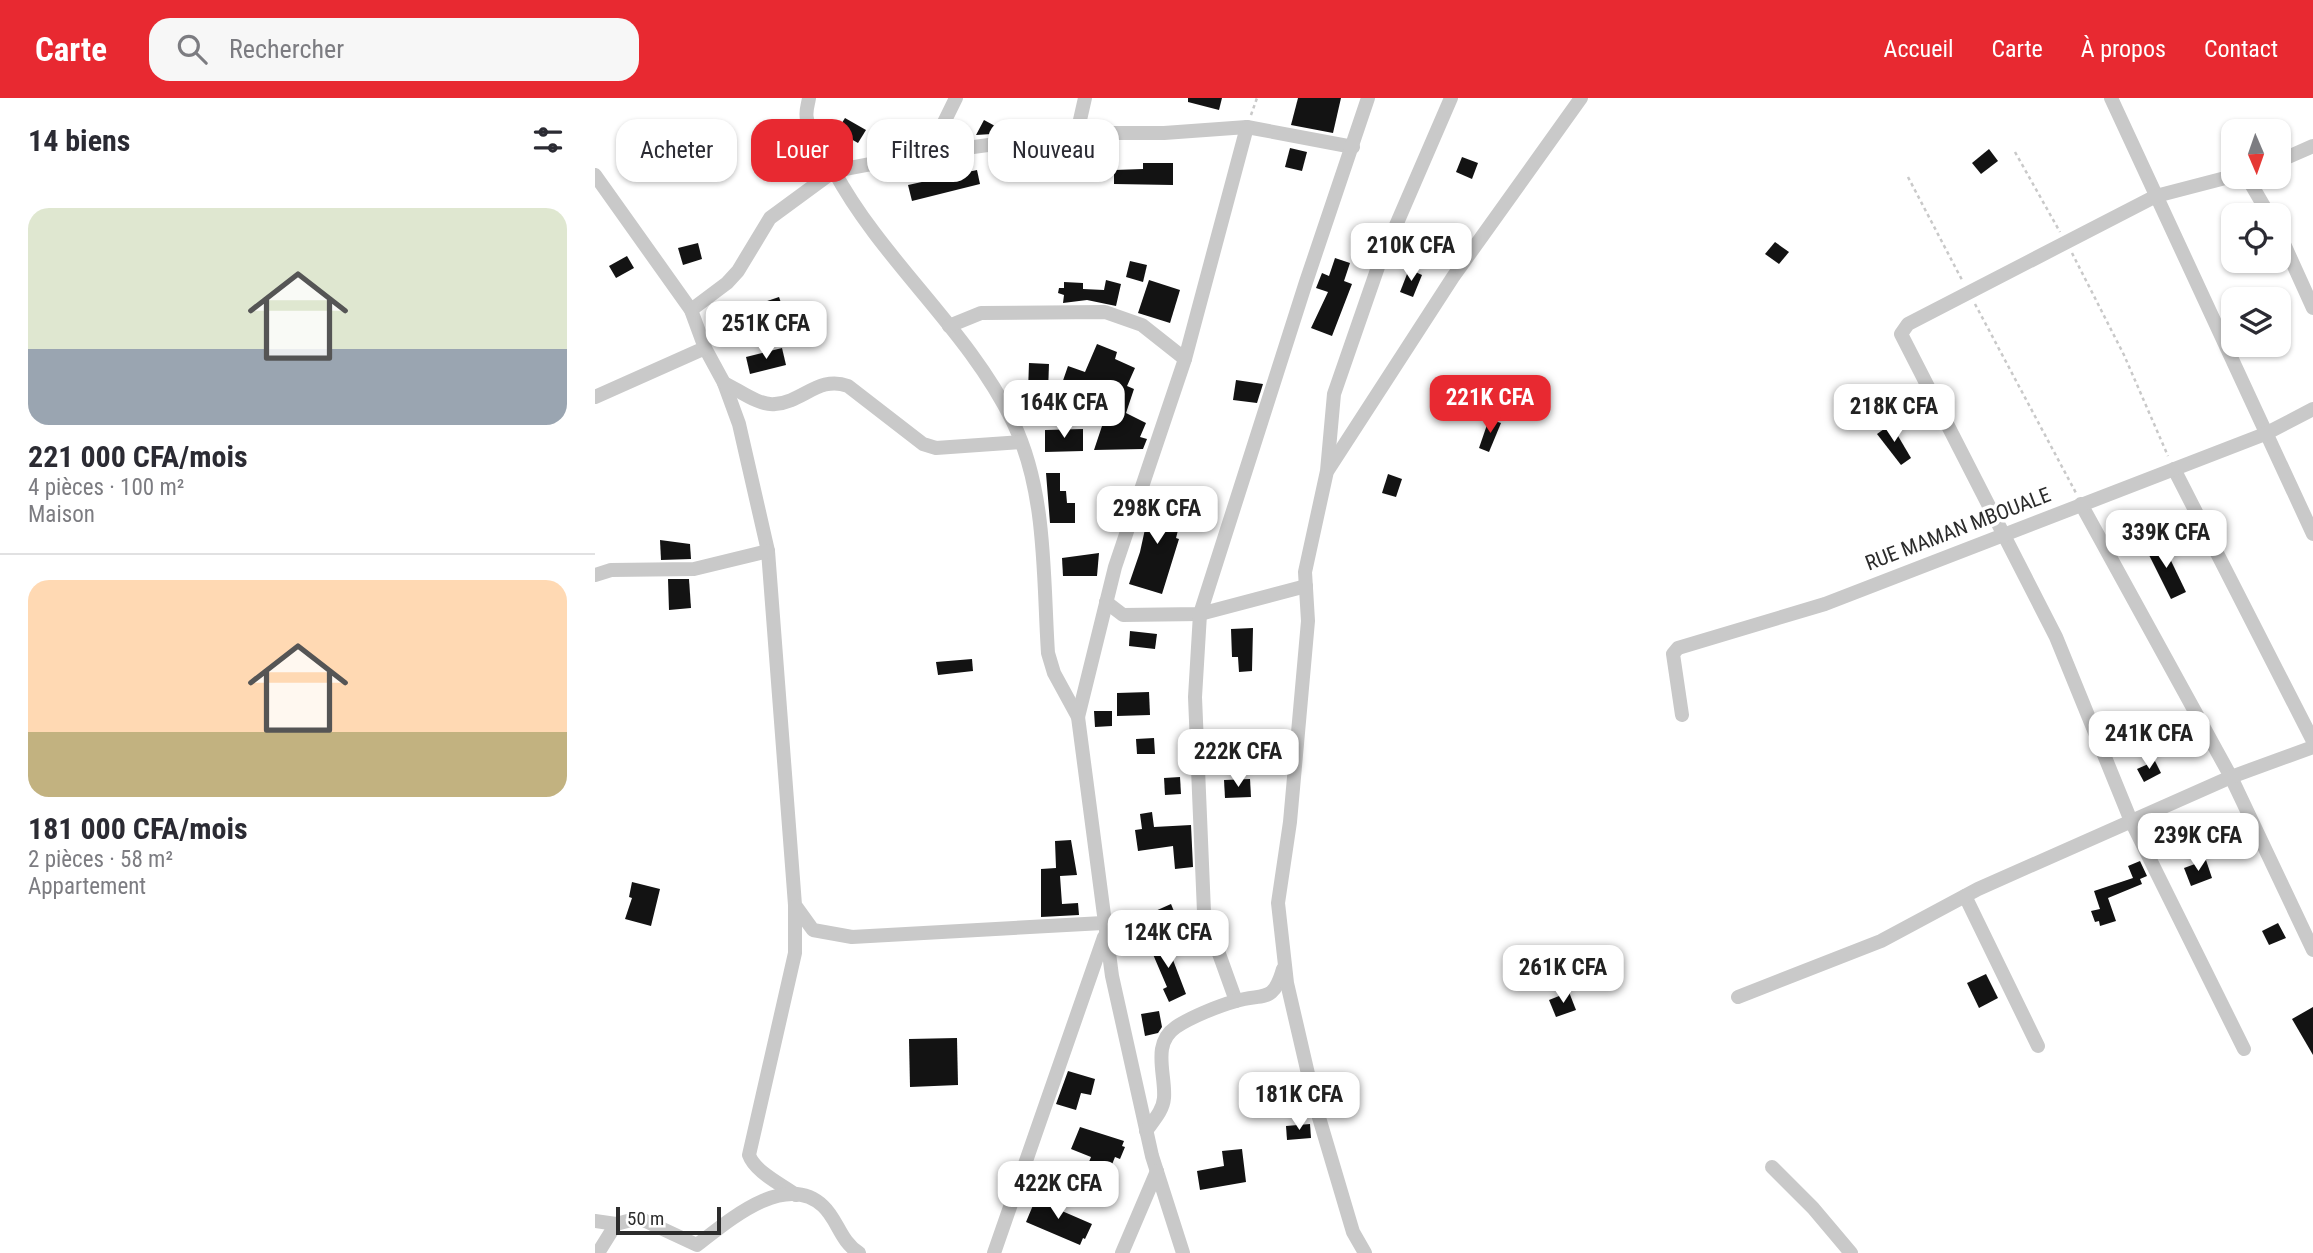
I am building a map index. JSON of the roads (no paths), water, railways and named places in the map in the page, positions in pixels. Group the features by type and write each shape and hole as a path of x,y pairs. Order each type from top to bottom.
{"street":[{"path":"808,119 809,98"},
{"path":"946,119 956,98"},
{"path":"1080,119 1085,98"},
{"path":"1236,1001 1204,912 1195,697 1200,614 1368,98"},
{"path":"1365,1253 1353,1232 1315,1104 1284,964 1278,903 1290,822 1305,652 1305,572 1327,471 1334,394 1378,267 1451,98"},
{"path":"1327,471 1453,277 1580,98"},
{"path":"2111,98 2313,534"},
{"path":"1183,1253 1146,1131 1104,929 1078,717 1106,602 1185,359 1247,127"},
{"path":"1119,133 1164,133 1247,127 1353,147"},
{"path":"2291,156 2313,146"},
{"path":"595,174 691,310 705,348 724,383 751,469 768,551 795,905 795,953 749,1155 751,1162 796,1195 823,1206 843,1239 859,1253"},
{"path":"2221,179 2156,196 1969,295 1908,324 1901,334 2056,637 2131,821 2244,1049"},
{"path":"691,310 727,283 738,271 770,218 819,182"},
{"path":"841,182 881,245 949,326 1003,402 1021,442 1029,463 1037,502 1048,653 1054,673 1078,717"},
{"path":"2291,259 2313,308"},
{"path":"949,326 981,313 1105,312 1142,326 1185,359"},
{"path":"595,397 705,348"},
{"path":"724,383 761,403 775,404 828,382 838,382 848,386 923,444 936,448 1021,442"},
{"name":"RUE MAMAN MBOUALE","path":"1682,715 1673,653 1678,648 1825,604 2265,434 2313,409"},
{"path":"2174,469 2313,741"},
{"path":"2081,504 2231,777 2313,950"},
{"path":"595,575 611,570 694,569 768,551"},
{"path":"1106,602 1123,615 1200,614 1306,586"},
{"path":"1738,997 1881,940 1965,897 2231,777 2313,747"},
{"path":"1965,897 2038,1046"},
{"path":"795,905 813,930 852,937 1104,929"},
{"path":"994,1253 1104,929"},
{"path":"1146,1131 1161,1112 1165,1100 1161,1052 1167,1037 1175,1028 1236,1001 1265,998 1278,988 1284,964"},
{"path":"1772,1167 1813,1208 1851,1253"},
{"path":"1122,1253 1157,1171"},
{"path":"595,1221 616,1224 639,1218 697,1245 753,1204 778,1196 796,1195"},
{"path":"598,1253 616,1224"}]}
